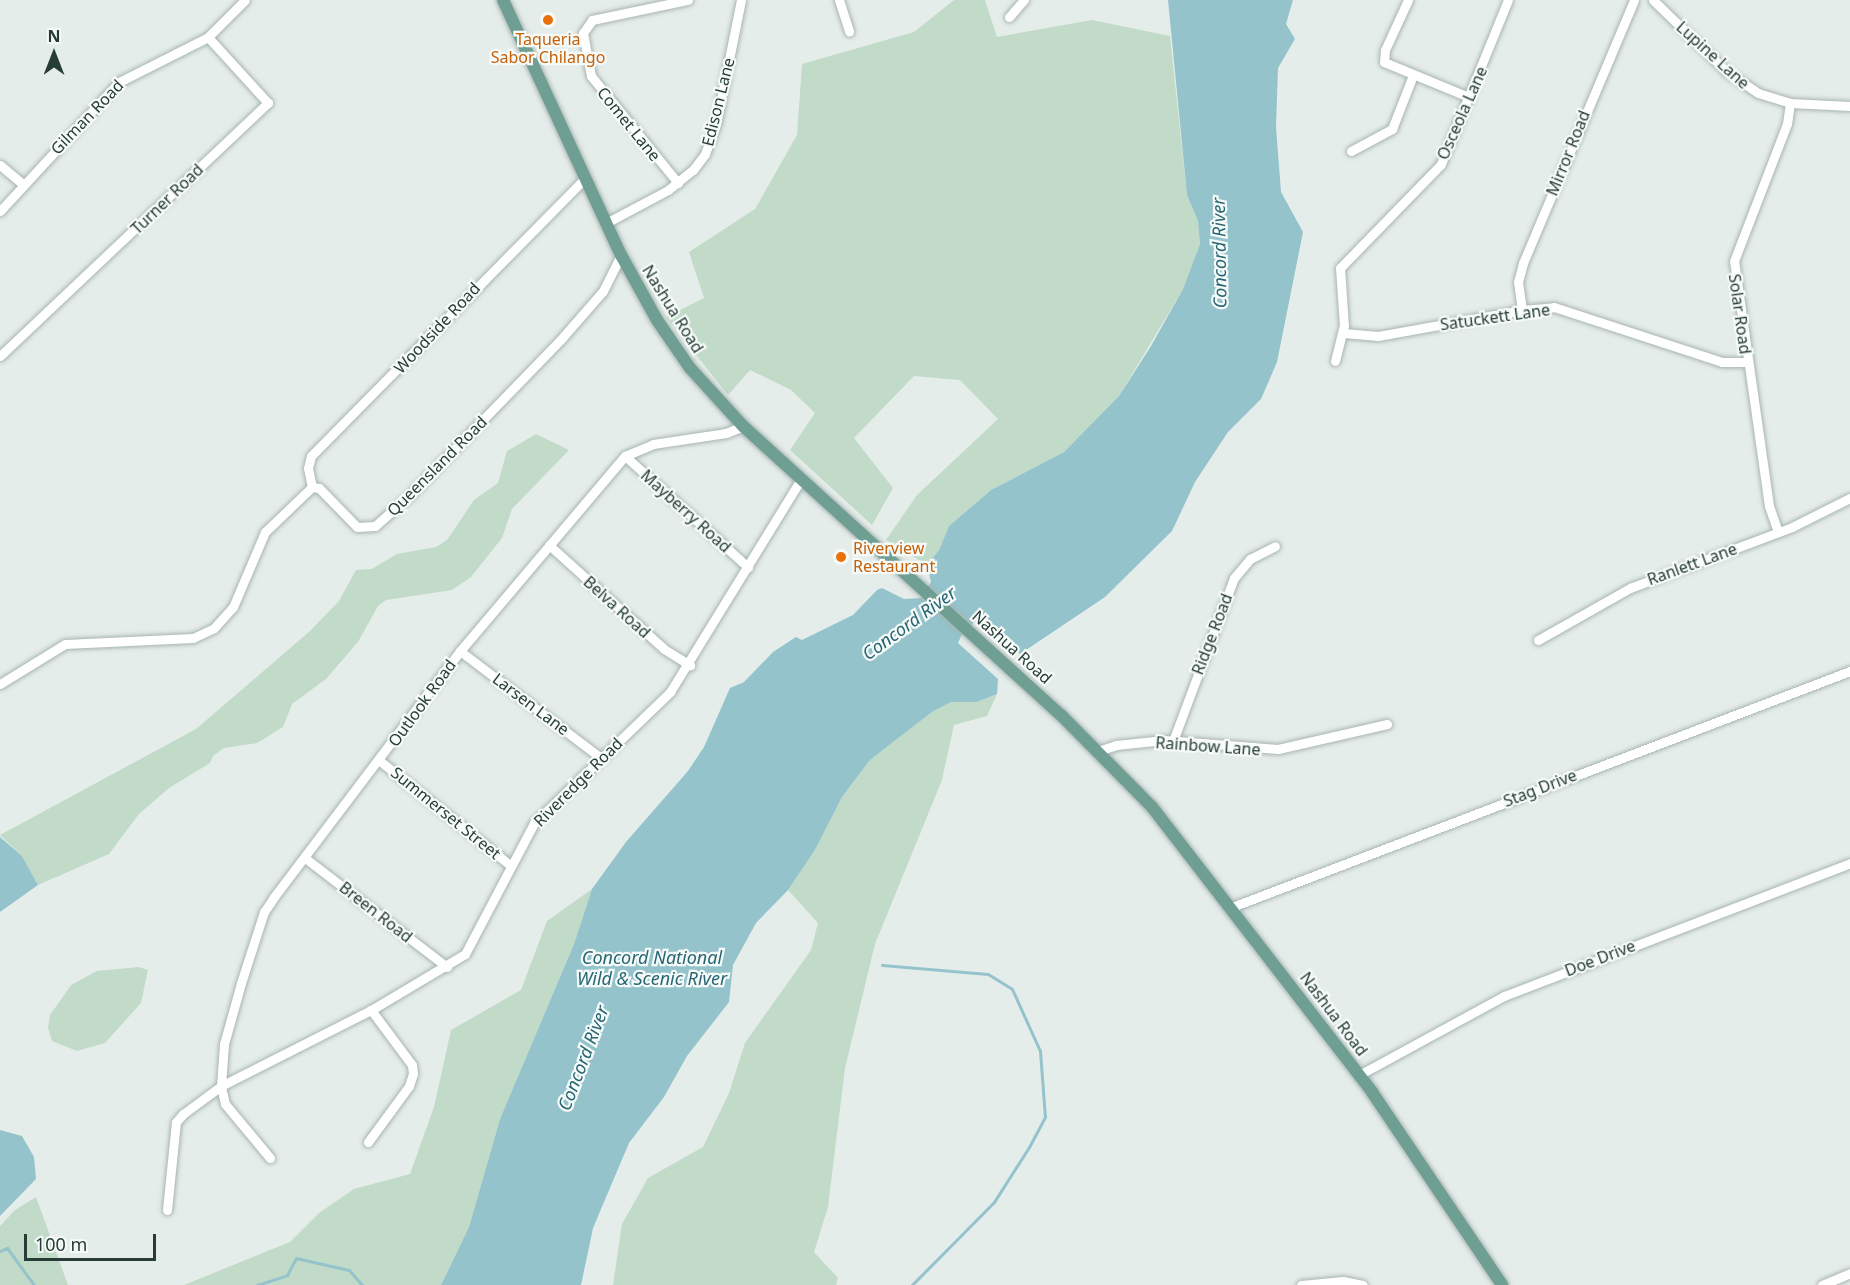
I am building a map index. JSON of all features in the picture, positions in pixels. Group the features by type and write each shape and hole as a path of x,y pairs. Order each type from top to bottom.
{"main road":[{"name":"Nashua Road","path":"503,0 621,255 673,345 743,426 1098,751 1181,841 1359,1075 1502,1285"}],"street":[{"name":"Gilman Road","path":"0,211 119,82 208,37 245,0"},
{"name":"Comet Lane","path":"678,183 589,73 585,27 609,16 688,0"},
{"name":"Edison Lane","path":"606,223 678,183 700,162 713,136 741,0"},
{"path":"839,0 849,31"},
{"path":"1009,17 1024,0"},
{"path":"1408,0 1385,50 1384,59 1388,65 1469,97"},
{"name":"Osceola Lane","path":"1344,333 1338,279 1343,263 1441,164 1508,0"},
{"name":"Mirror Road","path":"1522,310 1518,282 1522,263 1634,0"},
{"name":"Lupine Lane","path":"1653,0 1737,80 1758,93 1790,103 1850,106"},
{"name":"Turner Road","path":"0,356 268,103 208,37"},
{"path":"1351,151 1392,129 1413,75"},
{"name":"Solar Road","path":"1778,532 1769,506 1746,362 1734,261 1787,124 1790,103"},
{"path":"0,165 23,184"},
{"name":"Woodside Road","path":"312,487 308,468 311,456 585,178"},
{"name":"Queensland Road","path":"312,487 319,488 357,527 375,526 408,497 562,338 603,291 621,255"},
{"name":"Satuckett Lane","path":"1344,333 1378,336 1522,310 1565,309 1722,362 1746,362"},
{"path":"1335,361 1344,333"},
{"name":"Outlook Road","path":"221,1086 224,1044 264,912 380,761 460,651 625,456 653,444 726,433 743,426"},
{"name":"Mayberry Road","path":"625,456 748,567"},
{"name":"Riveredge Road","path":"167,1210 176,1122 221,1086 371,1010 447,967 472,946 511,866 538,818 670,692 690,664 801,479"},
{"path":"0,684 64,644 193,638 214,628 233,607 265,532 312,487"},
{"name":"Ranlett Lane","path":"1538,640 1630,588 1778,532 1850,498"},
{"name":"Belva Road","path":"549,545 664,649 690,664"},
{"name":"Ridge Road","path":"1173,741 1234,578 1250,559 1275,546"},
{"name":"Larsen Lane","path":"460,651 601,758"},
{"name":"Stag Drive","path":"1232,907 1850,671"},
{"name":"Rainbow Lane","path":"1098,751 1116,745 1173,741 1249,750 1278,749 1387,724"},
{"name":"Summerset Street","path":"380,761 511,866"},
{"name":"Breen Road","path":"305,858 447,967"},
{"name":"Doe Drive","path":"1359,1075 1504,996 1850,863"},
{"path":"368,1142 409,1086 412,1065 371,1010"},
{"path":"221,1086 225,1104 270,1158"},
{"path":"1821,1285 1835,1282 1850,1273"},
{"path":"1301,1285 1343,1281 1363,1285"}],"green space":[{"path":"954,0 985,0 997,37 1092,20 1170,36 1187,195 1198,221 1200,244 1183,289 1119,396 1064,452 991,490 949,526 939,550 927,565 886,540 917,495 998,419 960,380 914,376 854,438 893,488 872,525 790,450 815,413 791,390 750,370 728,395 666,317 704,298 689,252 755,209 797,135 802,64 914,32"},
{"path":"536,434 569,450 512,509 502,538 471,577 452,590 386,600 378,606 358,642 326,679 292,704 283,727 257,743 224,748 213,756 210,763 169,788 139,814 109,854 38,885 22,856 0,835 196,729 310,631 339,601 356,570 372,569 397,554 436,547 447,540 474,500 498,483 507,451"},
{"path":"997,694 987,716 954,725 942,780 875,944 845,1068 828,1207 814,1252 838,1278 836,1285 613,1285 622,1224 648,1178 703,1147 729,1093 745,1043 811,950 818,923 788,890 815,850 842,797 870,760 932,712 951,702 977,702"},
{"path":"592,889 574,944 500,1119 469,1227 441,1285 184,1285 290,1242 319,1213 354,1189 410,1174 434,1107 451,1030 521,990 547,921"},
{"path":"139,967 148,970 141,1003 105,1043 77,1051 52,1041 48,1028 50,1015 71,985 97,971"},
{"path":"36,1197 68,1285 0,1285 0,1226 15,1210"}],"water":[{"name":"Concord National Wild & Scenic River","path":"1168,0 1293,0 1286,24 1295,39 1278,68 1276,127 1281,192 1303,232 1277,362 1261,399 1228,432 1195,482 1172,531 1105,597 1020,654 977,619 961,636 958,643 998,679 997,694 977,702 951,702 932,712 870,760 842,797 815,850 788,890 756,923 733,965 729,1002 687,1056 664,1097 629,1143 593,1228 581,1285 441,1285 469,1227 500,1119 574,944 592,889 626,842 688,771 704,747 730,688 744,682 773,652 796,637 802,640 853,615 877,590 882,588 904,599 921,598 931,582 927,565 939,550 949,526 991,490 1064,452 1119,396 1151,346 1183,289 1200,244 1198,221 1187,195"},
{"path":"0,837 22,856 38,885 0,912"},
{"path":"0,1130 22,1136 34,1157 36,1179 0,1216"}],"waterway":[{"path":"882,965 988,974 1012,989 1040,1051 1045,1117 1029,1147 994,1202 912,1285"},
{"path":"0,1251 7,1248 34,1285"},
{"path":"257,1285 287,1275 296,1258 349,1270 362,1285"}],"place":[{"name":"Taqueria Sabor Chilango","path":"548,20"},
{"name":"Riverview Restaurant","path":"841,557"}],"water label":[{"name":"Concord River","path":"1219,253"},
{"name":"Concord River","path":"909,623"},
{"name":"Concord River","path":"583,1058"}]}
